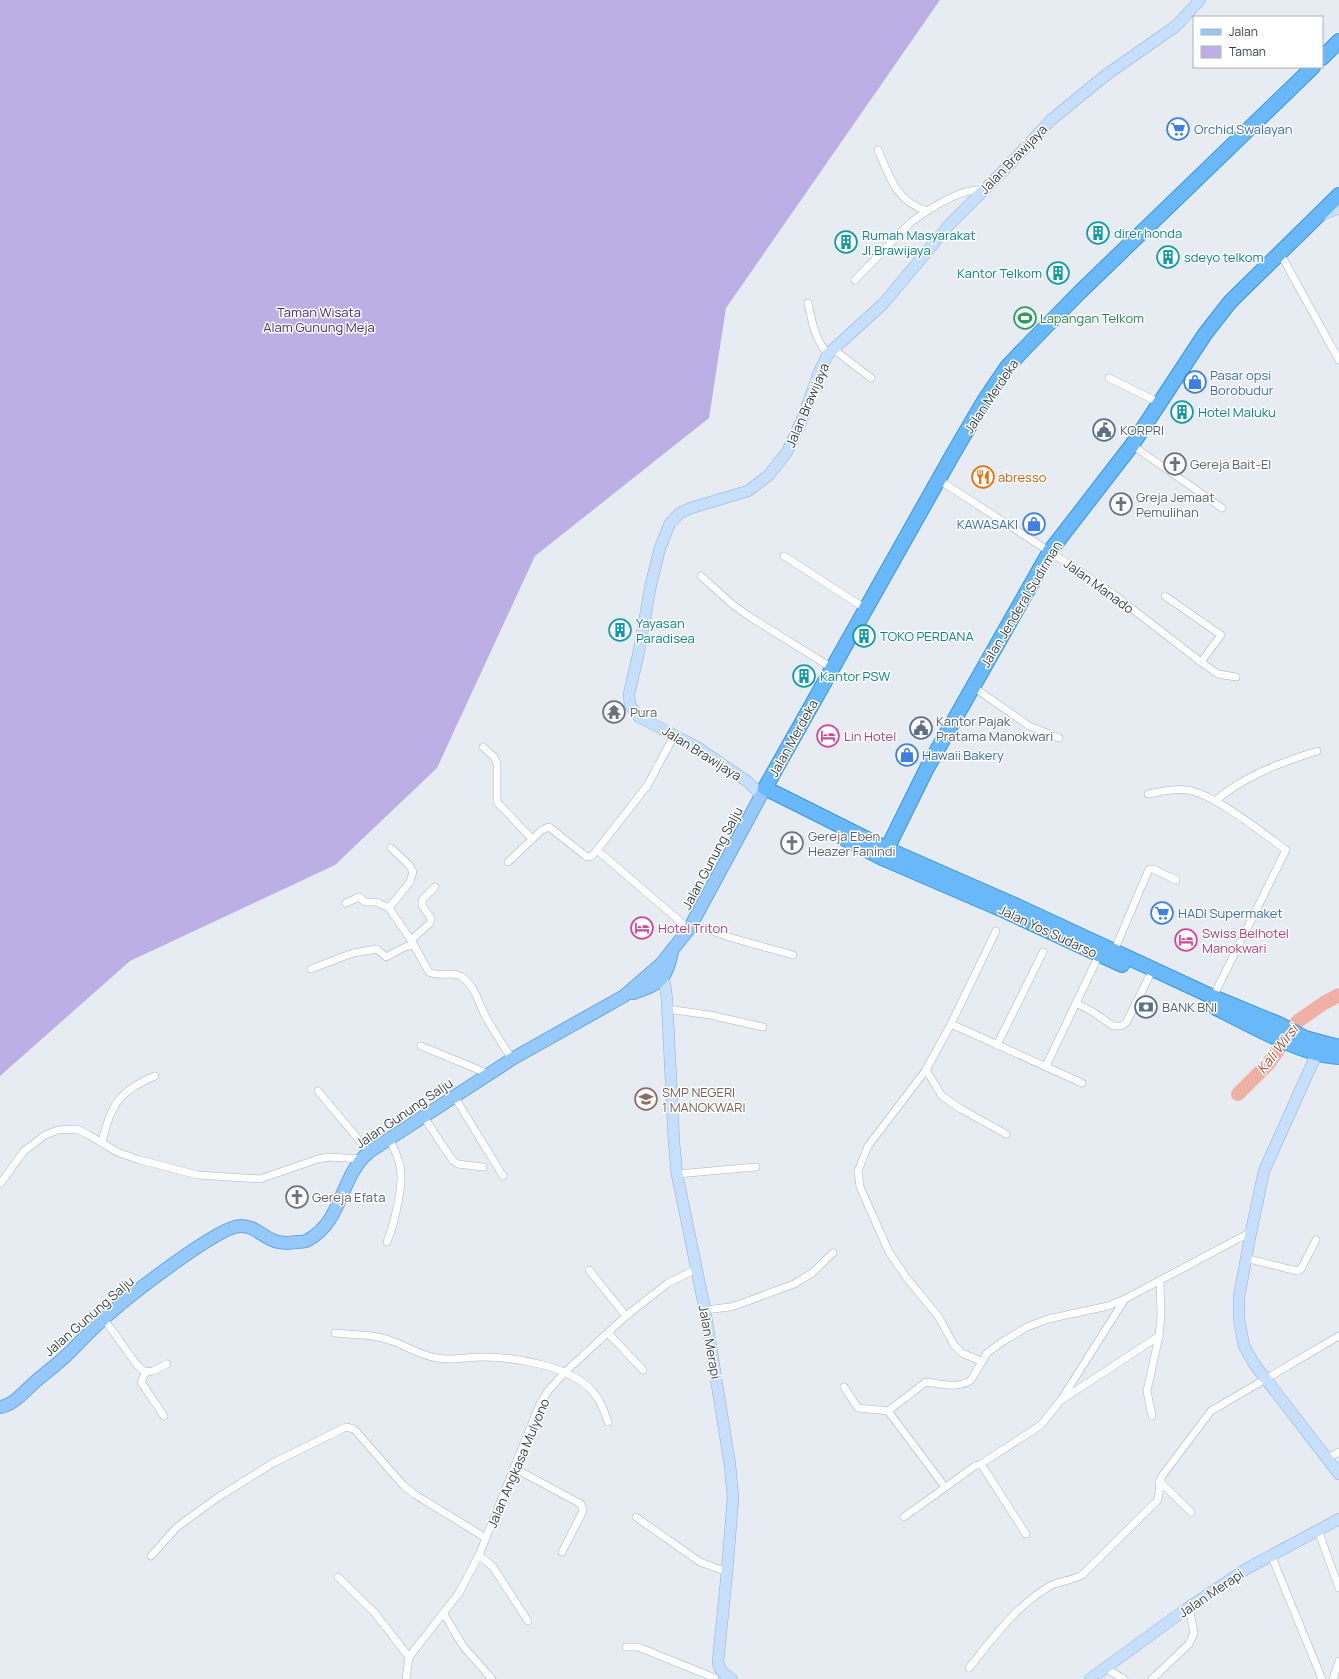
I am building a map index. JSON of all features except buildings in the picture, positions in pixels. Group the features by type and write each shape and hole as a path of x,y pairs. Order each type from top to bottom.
{"highway":[{"path":"1323,57 1339,41"},
{"name":"Jalan Merdeka","path":"763,792 938,480 984,401 1007,367 1074,298 1312,68"},
{"name":"Jalan Jenderal Sudirman","path":"886,849 927,768 972,686 1050,551 1132,445 1205,334 1230,302 1319,215 1339,200"},
{"name":"Jalan Yos Sudarso","path":"763,792 1038,921 1099,955 1149,978 1278,1031"},
{"name":"Jalan Yos Sudarso","path":"763,792 882,858 1114,951 1213,997 1302,1043 1317,1053 1339,1057"},
{"name":"Jalan Yos Sudarso","path":"1302,1043 1339,1047"}],"main road":[{"name":"Jalan Gunung Salju","path":"0,1407 13,1402 70,1352 104,1318 132,1295 208,1240 226,1230 238,1226 248,1226 278,1242 294,1243 306,1241 323,1229 331,1219 349,1178 365,1155 512,1059 657,976 667,972 672,952 691,926 763,792"}],"street":[{"name":"Jalan Brawijaya","path":"763,792 697,747 675,734 639,717 630,704 629,694 638,656 651,584 670,523 680,513 748,491 769,475 790,446 801,422 820,370 831,352 882,304 950,224 1060,112 1106,75 1171,30 1188,15 1200,0"},
{"path":"878,150 894,187 903,199 914,207 927,211"},
{"path":"855,280 911,222 927,211 962,194 972,190 984,190"},
{"path":"1280,253 1336,348 1339,360"},
{"path":"808,303 813,328 820,346 871,378"},
{"path":"1109,378 1161,403"},
{"path":"1132,445 1222,508"},
{"name":"Jalan Manado","path":"938,480 1050,551 1113,594 1218,674 1236,677"},
{"path":"784,556 866,609"},
{"path":"701,576 742,612 832,668"},
{"path":"1165,596 1221,635 1202,662"},
{"path":"972,686 1029,726 1059,738"},
{"path":"508,862 542,830 549,827 587,857 592,856 647,786 675,734"},
{"path":"483,747 494,757 497,763 497,802 532,839"},
{"path":"1215,801 1229,789 1250,776 1286,760 1317,751"},
{"path":"1148,794 1175,790 1189,790 1215,801 1286,851 1213,997"},
{"path":"389,908 410,882 413,872 409,865 391,848"},
{"path":"597,850 691,926 793,955"},
{"path":"1114,951 1149,869 1153,869 1176,880"},
{"path":"311,969 354,953 377,949 386,957 405,947 412,942 430,923 431,918 422,905 422,900 435,887"},
{"path":"346,904 359,897 365,902 376,902 389,908 412,942 429,972 437,975 458,975 464,978 474,992 486,1017 512,1059"},
{"path":"981,1361 962,1353 954,1345 935,1312 896,1263 884,1244 858,1181 858,1171 868,1146 926,1070 951,1024 996,932"},
{"path":"997,1044 1043,952"},
{"path":"1046,1066 1099,955"},
{"name":"Jalan Merapi","path":"657,976 667,1004 674,1143 678,1174 705,1310 730,1465 733,1498 716,1675"},
{"path":"1076,1003 1093,1012 1113,1026 1121,1026 1126,1023 1149,978"},
{"path":"667,1004 763,1027"},
{"path":"951,1024 1082,1083"},
{"path":"420,1046 489,1074"},
{"path":"1317,1053 1264,1171 1238,1297 1241,1334 1244,1346 1265,1379 1339,1474"},
{"path":"926,1070 942,1096 961,1109 1006,1134"},
{"path":"102,1142 108,1118 120,1097 136,1084 155,1076"},
{"path":"318,1091 365,1155"},
{"path":"454,1096 503,1176"},
{"path":"423,1116 456,1163 483,1167"},
{"path":"0,1184 24,1151 45,1135 58,1130 77,1130 102,1142 117,1152 182,1172 198,1175 255,1179 266,1178 318,1159 365,1155"},
{"path":"387,1242 392,1229 400,1178 400,1168 389,1138"},
{"path":"678,1174 756,1167"},
{"path":"844,1387 858,1408 888,1411 926,1382 958,1385 968,1383 981,1361 992,1347 1039,1322 1108,1306 1126,1299 1251,1232"},
{"path":"1246,1258 1297,1271 1301,1269 1316,1240"},
{"path":"705,1310 730,1307 794,1284 812,1273 833,1253"},
{"name":"Jalan Angkasa Mulyono","path":"409,1657 444,1614 459,1592 479,1555 539,1406 547,1392 565,1372 626,1316 668,1283 696,1269"},
{"path":"589,1270 626,1316"},
{"path":"1152,1416 1146,1391 1159,1336 1161,1315 1160,1280"},
{"path":"904,1517 975,1466 981,1464 1041,1425 1061,1400 1126,1299"},
{"path":"104,1318 138,1365 146,1372 153,1372 167,1364"},
{"path":"335,1333 380,1337 392,1340 430,1357 440,1359 485,1357 500,1358 528,1362 565,1372 575,1376 593,1391 601,1403 608,1422"},
{"path":"608,1333 643,1370"},
{"path":"1061,1400 1159,1336"},
{"path":"969,1668 1015,1612 1052,1585 1074,1580 1082,1574 1157,1501 1159,1496 1160,1481 1206,1415 1339,1336"},
{"path":"146,1372 141,1382 164,1416"},
{"path":"888,1411 945,1488"},
{"path":"150,1556 177,1527 217,1498 274,1463 346,1427 354,1429 403,1485 414,1494 486,1538"},
{"path":"1326,1459 1339,1452"},
{"path":"981,1464 1026,1534"},
{"path":"514,1468 581,1504 582,1511 562,1552"},
{"path":"1160,1481 1191,1512"},
{"path":"636,1517 700,1562 727,1572"},
{"name":"Jalan Merapi","path":"1090,1679 1248,1568 1339,1519"},
{"path":"1318,1530 1339,1588"},
{"path":"479,1555 493,1567 528,1621"},
{"path":"1271,1555 1322,1679"},
{"path":"338,1578 374,1612 409,1657 406,1679"},
{"path":"1152,1679 1189,1644 1194,1633 1189,1608"},
{"path":"444,1614 463,1646 492,1679"},
{"path":"626,1647 638,1647 716,1675 722,1673 732,1679"},
{"path":"1333,1679 1339,1661"},
{"path":"1104,1668 1124,1679"}],"green space":[{"name":"Taman Wisata Alam Gunung Meja","path":"0,0 940,0 726,308 709,418 535,556 437,768 335,865 130,961 0,1076"}],"waterway":[{"name":"Kali Wirsi","path":"1238,1094 1269,1063 1298,1021 1324,1003 1339,995"}],"place":[{"name":"Orchid Swalayan","path":"1178,129"},
{"name":"direr honda","path":"1098,233"},
{"name":"Rumah Masyarakat Jl.Brawijaya","path":"846,242"},
{"name":"sdeyo telkom","path":"1168,257"},
{"name":"Kantor Telkom","path":"1058,273"},
{"name":"Lapangan Telkom","path":"1025,318"},
{"name":"Pasar opsi Borobudur","path":"1195,382"},
{"name":"Hotel Maluku","path":"1182,412"},
{"name":"KORPRI","path":"1104,430"},
{"name":"Gereja Bait-El","path":"1175,464"},
{"name":"abresso","path":"983,477"},
{"name":"Greja Jemaat Pemulihan","path":"1121,504"},
{"name":"KAWASAKI","path":"1034,524"},
{"name":"Yayasan Paradisea","path":"620,630"},
{"name":"TOKO PERDANA","path":"864,636"},
{"name":"Kantor PSW","path":"804,676"},
{"name":"Pura","path":"614,712"},
{"name":"Kantor Pajak Pratama Manokwari","path":"921,728"},
{"name":"Lin Hotel","path":"828,736"},
{"name":"Hawaii Bakery","path":"907,755"},
{"name":"Gereja Eben Heazer Fanindi","path":"792,843"},
{"name":"HADI Supermaket","path":"1162,913"},
{"name":"Hotel Triton","path":"642,928"},
{"name":"Swiss Belhotel Manokwari","path":"1186,940"},
{"name":"BANK BNI","path":"1146,1007"},
{"name":"SMP NEGERI 1 MANOKWARI","path":"646,1099"},
{"name":"Gereja Efata","path":"297,1197"}]}
